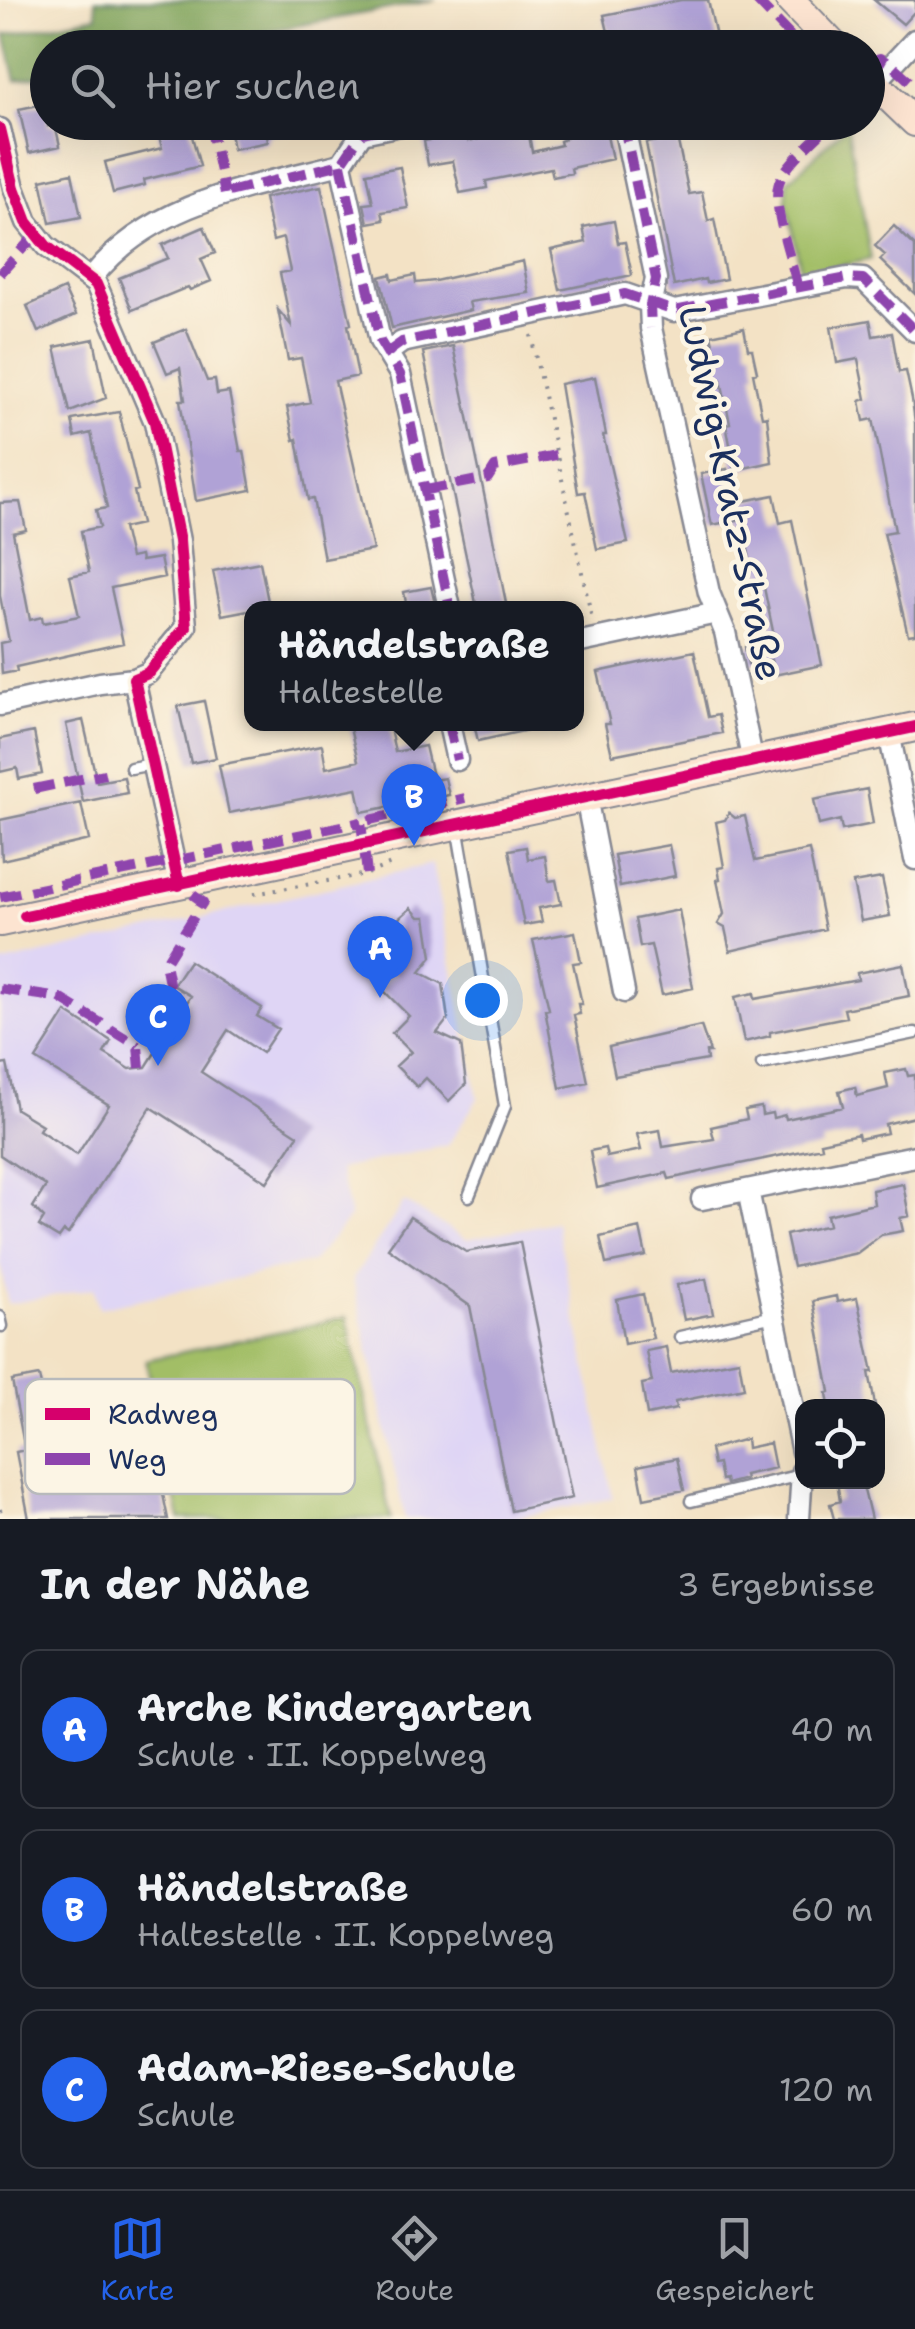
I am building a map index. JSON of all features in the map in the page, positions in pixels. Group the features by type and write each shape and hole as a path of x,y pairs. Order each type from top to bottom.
{"street":[{"path":"790,0 819,30"},
{"path":"885,68 915,40"},
{"path":"885,94 915,122"},
{"path":"0,129 14,188 27,222 46,246 91,279 155,422 179,541 186,626 148,673 134,679 0,704"},
{"path":"91,279 106,260 159,222 229,192 342,164 357,140"},
{"name":"Ludwig-Kratz-Straße","path":"627,140 656,280 650,305 652,328 708,593 725,632 753,762"},
{"path":"342,164 380,341 400,374 449,601"},
{"path":"388,352 402,342 625,294 674,311 847,278 863,279 915,331"},
{"path":"586,641 717,613"},
{"path":"134,679 142,766 178,885"},
{"path":"0,922 902,730 915,859"},
{"path":"451,731 457,760"},
{"path":"586,798 624,992"},
{"path":"702,1199 915,1156"},
{"path":"748,1190 795,1415"},
{"path":"799,1519 801,1489"}],"lane":[{"path":"457,825 504,1106 469,1196"},
{"path":"762,1064 915,1033"},
{"path":"680,1336 776,1316"},
{"path":"691,1500 795,1475"}],"path":[{"path":"527,315 579,601"},
{"path":"0,1508 2,1519"}],"shaded area":[{"path":"432,864 478,1098 448,1145 339,1169 350,1217 312,1262 99,1308 94,1288 8,1304 0,1263 0,964"},
{"path":"404,1202 466,1239 556,1222 613,1498 509,1519 405,1519 353,1279"}],"green space":[{"path":"95,0 436,0 274,30 30,30 30,77 16,80 5,35 97,16"},
{"path":"831,140 850,140 871,259 802,275 786,200 788,181"},
{"path":"347,1317 391,1519 180,1519 175,1494 355,1494 355,1379 150,1379 146,1360"}],"building":[{"path":"681,0 708,0 715,30 608,30 604,15"},
{"path":"874,0 915,0 915,11 903,24"},
{"path":"30,107 30,140 59,140 60,146 29,153 19,109"},
{"path":"160,140 193,140 200,166 144,180 145,185 113,193 105,162 162,148"},
{"path":"231,140 268,140 268,142 233,149"},
{"path":"530,140 532,152 561,145 562,140 608,140 612,159 571,168 572,173 553,177 551,168 486,181 487,188 460,193 453,161 428,165 424,141"},
{"path":"678,140 689,194 702,192 708,221 714,219 726,279 674,286 646,143"},
{"path":"400,167 408,208 382,212 384,220 368,223 364,204 373,203 367,173"},
{"path":"72,173 81,217 50,223 41,180"},
{"path":"321,186 351,324 348,325 358,376 335,381 373,550 324,559 313,499 308,500 287,407 310,402 301,358 288,360 278,310 291,325 280,273 290,271 283,238 273,241 264,198"},
{"path":"614,221 618,243 625,242 632,275 560,290 551,250 586,242 583,227"},
{"path":"894,226 915,246 915,294 880,260 885,255 875,246"},
{"path":"204,227 215,253 201,259 211,281 132,310 119,278 168,258 162,245"},
{"path":"523,261 529,293 469,302 471,310 392,328 380,277 391,274 392,280 415,275 416,283 435,281"},
{"path":"64,289 76,315 38,332 27,306"},
{"path":"870,320 873,336 892,333 899,372 906,371 915,423 915,634 908,635 884,533 895,531 873,419 864,421 860,401 866,399 858,359 837,363 831,327"},
{"path":"744,328 757,372 753,373 762,417 767,416 772,462 735,470 721,380 716,381 711,358 716,357 711,335"},
{"path":"186,329 207,381 215,380 217,394 229,392 251,490 196,501 180,400 185,400 180,368 167,373 154,342"},
{"path":"94,339 106,398 70,412 55,347"},
{"path":"453,346 506,601 476,601 423,352"},
{"path":"595,377 603,435 628,543 597,549 585,492 578,493 560,384"},
{"path":"119,412 138,490 134,491 141,524 123,528 130,558 160,558 164,577 111,588 123,643 16,667 17,671 2,674 0,643 9,641 0,596 0,503 20,502 26,530 13,533 30,620 42,617 43,623 79,616 70,576 89,572 81,531 100,527 96,510 107,508 91,433 75,437 72,420"},
{"path":"727,469 734,503 774,495 780,523 792,520 822,665 774,675 771,660 748,664 745,647 775,641 760,568 752,570 742,519 712,525 701,474"},
{"path":"260,562 268,601 244,601 244,611 222,615 213,571"},
{"path":"431,587 434,601 406,601 404,592"},
{"path":"694,651 708,717 718,715 722,733 612,755 605,724 610,724 598,672"},
{"path":"204,701 216,758 191,763 178,706"},
{"path":"83,720 97,782 124,777 127,793 83,802 66,724"},
{"path":"351,731 390,731 395,752 425,746 433,780 445,778 449,795 362,812 357,788 229,813 219,765 322,745 326,768 358,761"},
{"path":"476,731 523,731 478,741"},
{"path":"34,732 42,774 19,779 17,768 0,772 0,739"},
{"path":"867,789 873,824 842,830 840,820 819,825 814,800"},
{"path":"81,803 89,840 2,860 0,820"},
{"path":"729,813 735,818 745,816 755,861 809,850 825,929 730,951 725,928 718,924 724,914 718,868 724,867 716,822 725,820"},
{"path":"669,845 675,876 620,887 614,855"},
{"path":"526,847 528,859 545,856 549,881 556,880 561,904 539,908 542,922 524,925 509,850"},
{"path":"882,878 890,916 861,921 853,883"},
{"path":"411,908 419,917 426,917 432,957 420,972 443,984 448,1019 437,1033 461,1044 466,1084 449,1101 426,1078 417,1087 396,1066 411,1052 392,1033 409,1016 381,988 396,974 376,955 398,933 396,921"},
{"path":"679,910 693,988 662,995 651,945 640,947 635,919"},
{"path":"575,932 581,962 573,963 582,1004 578,1004 580,1014 574,1015 588,1082 560,1088 545,1010 549,1009 533,940"},
{"path":"189,961 262,1008 257,1016 278,1029 262,1053 228,1030 201,1072 298,1135 267,1182 151,1107 68,1234 64,1231 59,1238 39,1226 44,1218 33,1207 46,1186 0,1155 0,1065 7,1064 16,1109 77,1155 109,1105 36,1059 66,1012 111,1041 104,1053 130,1069 146,1067 191,996 173,985"},
{"path":"903,964 909,996 844,1009 846,1017 770,1032 770,1036 744,1042 735,997 754,993 755,999 858,980 857,973"},
{"path":"701,1026 710,1052 706,1052 707,1060 615,1076 609,1047"},
{"path":"906,1069 908,1076 915,1075 915,1117 885,1124 887,1133 859,1139 858,1134 821,1142 822,1147 669,1179 667,1173 597,1188 590,1151 605,1148 607,1157 641,1150 637,1134 660,1130 663,1147 714,1139 711,1127 747,1119 745,1110 761,1107 762,1115 785,1115 786,1119 843,1107 839,1091 855,1087 857,1096 888,1088 885,1073"},
{"path":"903,1184 909,1216 900,1218 903,1231 881,1235 857,1253 793,1267 786,1235 829,1225 827,1215 874,1204 872,1190"},
{"path":"410,1217 466,1252 520,1242 572,1498 511,1511 470,1306 388,1248"},
{"path":"640,1228 646,1256 606,1264 600,1237"},
{"path":"706,1279 713,1314 684,1320 677,1285"},
{"path":"643,1294 653,1338 624,1344 617,1300"},
{"path":"836,1296 837,1302 857,1298 873,1372 869,1372 874,1399 828,1399 830,1392 813,1301"},
{"path":"666,1347 671,1373 739,1360 744,1388 675,1402 676,1409 647,1415 642,1384 652,1382 646,1351"},
{"path":"39,1376 40,1379 25,1379 25,1450 12,1381"},
{"path":"746,1439 747,1448 770,1443 775,1468 726,1484 725,1479 721,1480 718,1464 713,1465 710,1449"},
{"path":"25,1450 25,1494 163,1494 168,1519 29,1519 16,1452"},
{"path":"677,1458 684,1490 644,1498 638,1466"},
{"path":"838,1489 864,1489 871,1519 834,1519 830,1504 840,1501"}],"marked path":[{"path":"756,0 785,30"},
{"path":"885,61 915,86"},
{"path":"213,140 225,194"},
{"path":"229,192 341,164 357,140"},
{"path":"627,140 656,279 650,305 651,328"},
{"path":"797,285 777,193 782,176 814,140"},
{"path":"341,164 380,341 400,374 449,601"},
{"path":"0,274 36,234"},
{"path":"388,352 402,342 625,294 674,311 847,278 863,279 915,331"},
{"path":"426,490 488,478 495,467 556,455"},
{"path":"451,731 457,760"},
{"path":"34,789 105,774"},
{"path":"367,874 361,822 465,798"},
{"path":"0,897 361,822"},
{"path":"140,1068 138,1046 171,993 165,963 203,902 179,885"},
{"path":"0,989 60,998 138,1046"}],"cycle path":[{"path":"0,129 14,188 27,222 46,246 96,284 155,422 179,541 186,627 148,673 134,679 179,885"},
{"path":"25,916 915,727"}],"place":[{"name":"Händelstraße","path":"414,846"},
{"name":"Arche Kindergarten","path":"380,998"},
{"name":"Adam-Riese-Schule","path":"158,1066"}]}
